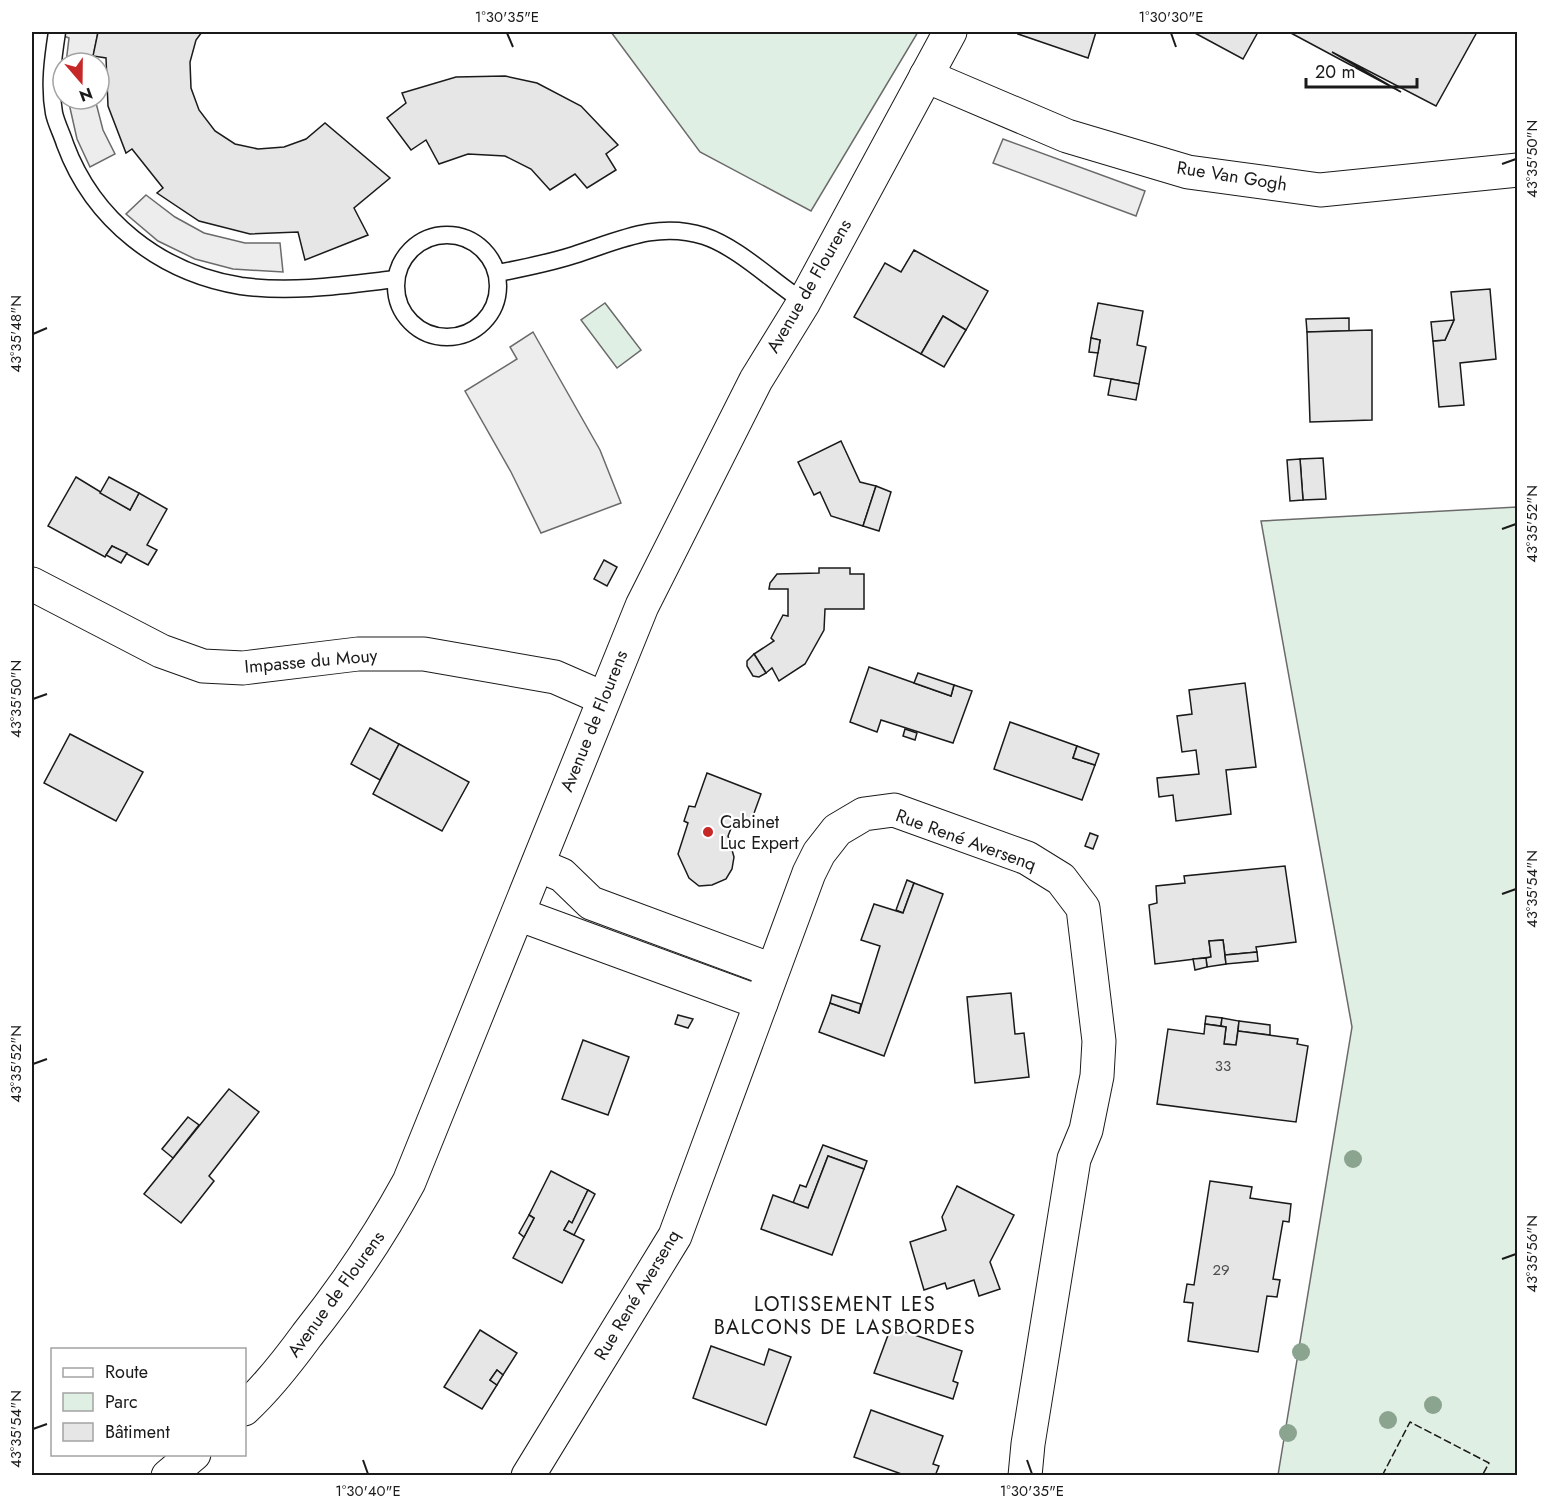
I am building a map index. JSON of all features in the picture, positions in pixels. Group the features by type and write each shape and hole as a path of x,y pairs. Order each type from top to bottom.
{"street":[{"name":"Avenue de Flourens","path":"246,1407 284,1365 348,1284 384,1229 409,1182 642,606 756,380 804,302 950,32"},
{"name":"Rue Van Gogh","path":"926,76 1068,136 1188,172 1320,190 1518,170"},
{"name":"Impasse du Mouy","path":"32,584 161,651 203,666 243,668 358,654 424,654 555,677 603,698"},
{"name":"Rue René Aversenq","path":"528,1476 675,1236 772,970 819,853 837,830 864,814 894,810 1027,858 1061,879 1083,908 1099,1041 1097,1076 1086,1130 1074,1160 1028,1444 1026,1476"},
{"path":"538,865 562,875 591,903 772,970"},
{"path":"518,914 761,1003"},
{"path":"168,1476 193,1456"}],"lane":[{"path":"57,32 51,69 54,114 73,164 98,206 133,240 185,271 241,286 322,288 396,279"},
{"path":"498,273 573,255 646,231 676,229 706,236 742,258 804,302"},
{"path":"455,235 474,241 489,254 498,273 499,293 492,312 479,327 460,336 440,337 421,331 406,317 397,299 396,279 403,260 416,244 435,236 455,235"}],"green space":[{"path":"611,32 918,32 811,211 700,152"},
{"path":"605,303 641,350 617,368 581,320"},
{"path":"1517,507 1517,1475 1278,1475 1352,1027 1261,521"}],"shaded area":[{"path":"54,32 98,32 94,51 67,51 69,38"},
{"path":"71,111 98,111 103,130 115,154 90,167 77,139"},
{"path":"1003,139 1145,191 1136,216 993,163"},
{"path":"146,195 175,217 204,233 245,243 280,243 283,272 233,269 195,259 158,241 126,214"},
{"path":"533,332 600,450 621,503 541,533 511,472 465,391 517,359 510,347"}],"building":[{"path":"98,32 202,32 196,40 190,62 191,88 199,110 215,131 235,144 258,149 284,147 306,139 325,123 390,178 354,208 368,235 305,260 298,232 250,234 199,221 157,193 163,188 132,149 126,153 110,111 111,51 94,51"},
{"path":"1019,32 1096,32 1088,58 1018,34"},
{"path":"1193,32 1258,32 1243,59"},
{"path":"1289,32 1477,32 1436,106 1332,52 1401,92"},
{"path":"505,76 537,83 581,106 618,145 606,154 616,170 587,188 575,174 550,190 531,169 505,156 468,154 439,164 426,140 411,150 387,118 406,103 402,93 456,77"},
{"path":"914,250 988,291 966,330 943,316 921,354 854,317 885,263 901,272"},
{"path":"1490,289 1496,359 1460,363 1464,405 1439,407 1433,341 1445,340 1454,320 1451,292"},
{"path":"1098,303 1143,311 1137,345 1146,347 1139,384 1094,376 1100,340 1091,338"},
{"path":"943,316 966,330 944,367 921,354"},
{"path":"1349,318 1349,331 1307,332 1306,319"},
{"path":"1454,320 1445,340 1433,341 1431,322"},
{"path":"1372,330 1372,420 1310,422 1307,332"},
{"path":"1091,338 1100,340 1098,353 1089,352"},
{"path":"1111,379 1139,384 1136,400 1108,395"},
{"path":"841,441 860,482 876,486 863,526 831,516 820,492 814,495 798,462"},
{"path":"1323,458 1326,499 1303,500 1300,459"},
{"path":"1300,459 1303,500 1290,501 1287,460"},
{"path":"76,477 130,510 139,493 167,509 147,545 157,550 148,565 112,546 105,557 48,526"},
{"path":"109,477 139,493 130,510 100,493"},
{"path":"876,486 891,492 879,531 863,526"},
{"path":"112,546 127,553 121,563 106,555"},
{"path":"604,560 617,567 607,586 594,579"},
{"path":"819,568 850,568 850,574 864,574 864,609 825,609 824,630 805,664 779,681 772,668 766,673 754,654 774,641 771,638 783,615 788,616 788,589 769,589 770,583 777,574 819,573"},
{"path":"754,654 766,673 759,677 753,676 747,666 747,661"},
{"path":"869,667 951,696 954,685 972,691 953,743 881,720 877,732 850,722"},
{"path":"918,673 954,685 951,696 914,683"},
{"path":"1245,683 1256,767 1226,770 1231,814 1176,821 1173,795 1159,797 1157,778 1199,774 1196,750 1182,752 1177,716 1192,714 1189,690"},
{"path":"1010,722 1077,746 1073,758 1095,765 1082,800 994,769"},
{"path":"370,728 399,744 380,780 351,764"},
{"path":"905,729 917,733 915,740 903,736"},
{"path":"70,734 143,772 116,821 44,783"},
{"path":"399,744 469,782 442,831 373,794"},
{"path":"1077,746 1099,754 1095,765 1073,758"},
{"name":"Cabinet Luc Expert","path":"707,773 761,794 749,827 734,821 728,836 734,857 732,869 726,879 712,885 699,886 689,878 678,854 688,823 684,821 689,806 695,807"},
{"path":"1090,833 1098,836 1093,849 1085,846"},
{"path":"1285,866 1296,942 1256,947 1257,952 1225,955 1223,940 1209,941 1211,957 1155,964 1149,905 1157,903 1156,886 1185,883 1184,876"},
{"path":"907,880 914,883 903,913 896,910"},
{"path":"914,883 943,894 884,1056 819,1032 830,1003 859,1013 880,946 861,940 874,904 903,913"},
{"path":"1223,940 1226,964 1207,967 1206,958 1211,957 1209,941"},
{"path":"1257,952 1258,961 1226,964 1225,955"},
{"path":"1206,958 1207,967 1195,970 1193,959"},
{"path":"1011,993 1015,1034 1024,1033 1029,1077 975,1083 967,997"},
{"path":"832,995 861,1004 859,1013 830,1003"},
{"path":"678,1015 693,1019 688,1028 675,1024"},
{"path":"1206,1016 1222,1018 1221,1026 1205,1024"},
{"path":"1222,1018 1239,1021 1236,1045 1224,1044 1226,1027 1221,1026"},
{"path":"1239,1021 1270,1025 1270,1035 1238,1031"},
{"path":"1205,1024 1226,1027 1224,1044 1236,1045 1238,1031 1298,1039 1297,1044 1308,1046 1296,1122 1157,1104 1168,1029 1204,1034"},
{"path":"583,1040 629,1057 608,1115 562,1099"},
{"path":"229,1089 259,1112 209,1176 214,1181 181,1223 144,1194"},
{"path":"188,1117 199,1125 173,1158 162,1149"},
{"path":"823,1145 867,1161 864,1169 828,1156 808,1208 793,1203 800,1185 806,1187"},
{"path":"828,1156 864,1169 832,1255 761,1229 773,1195 808,1208"},
{"path":"551,1171 588,1190 572,1223 569,1221 564,1230 584,1240 562,1283 513,1258 534,1218 529,1215"},
{"path":"1210,1181 1252,1187 1250,1198 1291,1204 1289,1222 1283,1221 1273,1279 1280,1280 1277,1297 1267,1296 1258,1352 1188,1341 1193,1303 1184,1302 1187,1284 1194,1285"},
{"path":"957,1186 1014,1215 990,1262 1000,1289 979,1296 974,1280 947,1289 945,1283 924,1290 910,1242 946,1230 942,1217"},
{"path":"588,1190 595,1194 574,1235 564,1230 569,1221 572,1223"},
{"path":"529,1215 534,1218 524,1237 519,1233"},
{"path":"891,1327 962,1351 953,1381 958,1383 953,1399 874,1373"},
{"path":"480,1330 517,1353 503,1375 497,1370 490,1380 497,1385 482,1409 444,1387"},
{"path":"711,1346 764,1365 769,1349 791,1357 766,1425 693,1398"},
{"path":"497,1370 503,1375 497,1385 490,1380"},
{"path":"871,1410 943,1436 933,1464 939,1466 935,1476 907,1476 854,1457"}],"fence":[{"path":"1382,1476 1410,1422 1489,1463 1482,1476"}],"place":[{"name":"Cabinet Luc Expert","path":"708,832"}],"district":[{"name":"LOTISSEMENT LES BALCONS DE LASBORDES","path":"845,1316"}]}
